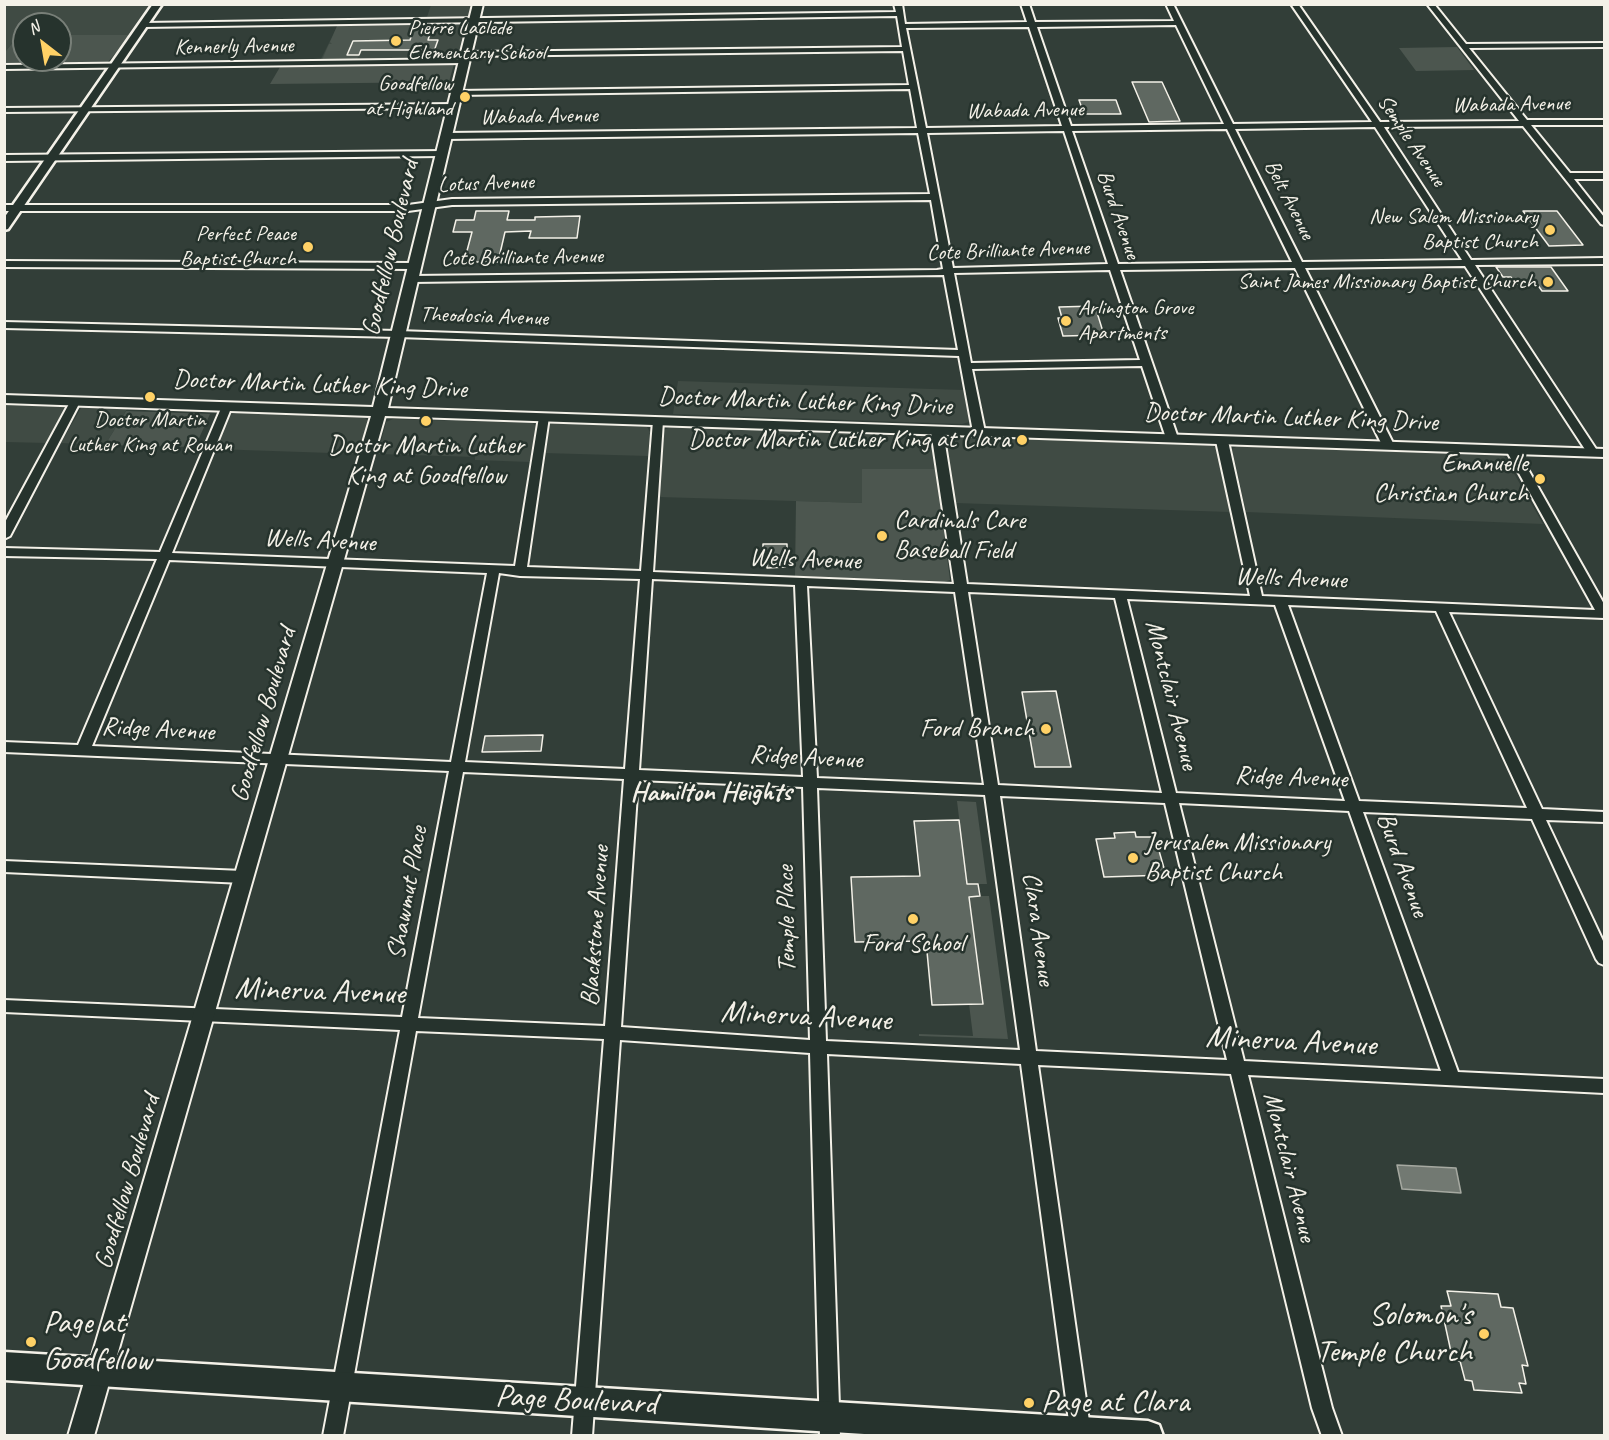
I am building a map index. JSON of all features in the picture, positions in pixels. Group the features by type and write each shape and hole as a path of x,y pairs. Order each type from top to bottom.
{"main road":[{"name":"Goodfellow Boulevard","path":"81,1436 380,410 478,4"},
{"name":"Doctor Martin Luther King Drive","path":"4,399 1598,452"},
{"name":"Page Boulevard","path":"4,1366 584,1402 829,1426 1148,1436"}],"street":[{"path":"4,227 158,4"},
{"name":"Burd Avenue","path":"1025,4 1172,438"},
{"name":"Belt Avenue","path":"1169,4 1388,446"},
{"name":"Semple Avenue","path":"1294,4 1598,452"},
{"path":"1430,4 1605,222"},
{"path":"144,25 475,20 899,9 949,271 962,353 979,432"},
{"path":"903,26 1178,23"},
{"path":"1463,46 1605,45"},
{"name":"Kennerly Avenue","path":"4,66 115,66 906,49"},
{"path":"4,110 83,111 913,87"},
{"name":"Wabada Avenue","path":"446,136 1605,122"},
{"path":"4,158 51,160 441,153"},
{"path":"1569,177 1605,176"},
{"name":"Lotus Avenue","path":"4,208 408,208 452,202 934,197"},
{"name":"Cote Brilliante Avenue","path":"4,264 414,272 949,271 1605,261"},
{"name":"Theodosia Avenue","path":"4,325 398,334 962,353"},
{"path":"965,366 1146,363"},
{"path":"4,536 75,402"},
{"path":"83,751 227,406"},
{"path":"520,572 544,417"},
{"name":"Blackstone Avenue","path":"582,1436 658,421"},
{"name":"Clara Avenue","path":"937,431 992,791 1081,1433"},
{"path":"1222,441 1257,601"},
{"path":"1512,450 1604,614"},
{"name":"Wells Avenue","path":"4,552 165,556 1604,614"},
{"name":"Shawmut Place","path":"333,1436 493,571"},
{"name":"Temple Place","path":"801,582 812,782 817,1047 829,1426"},
{"name":"Montclair Avenue","path":"1120,595 1322,1408 1332,1436"},
{"name":"Burd Avenue","path":"1280,602 1452,1078"},
{"path":"1441,608 1605,958"},
{"name":"Ridge Avenue","path":"4,747 1605,817"},
{"path":"4,866 243,877"},
{"name":"Minerva Avenue","path":"4,1006 612,1033 817,1047 1605,1086"}],"shaded area":[{"path":"5,5 152,5 131,35 72,35 72,12 12,12 12,44 5,52"},
{"path":"431,5 472,5 468,18 426,20"},
{"name":"Pierre Laclede Elementary School","path":"467,24 458,59 320,61 338,25"},
{"path":"337,26 415,26 410,40 353,41 347,54 359,55 357,59 322,60 329,44 332,44 330,42"},
{"path":"72,35 131,35 108,62 72,62"},
{"path":"12,44 12,63 5,63 5,52"},
{"path":"1457,47 1474,70 1416,71 1399,48"},
{"path":"454,64 449,82 270,84 280,67"},
{"path":"678,381 964,390 969,422 962,424 673,414"},
{"path":"5,405 66,408 48,443 5,442"},
{"path":"81,408 127,409 105,445 61,443"},
{"path":"126,411 210,414 195,447 105,445"},
{"path":"239,412 365,418 369,422 360,454 214,449 230,415"},
{"path":"393,419 533,423 537,428 530,462 475,460 475,457 378,454 386,422"},
{"path":"550,423 647,427 650,432 648,456 543,453 547,425"},
{"path":"671,427 925,437 931,442 936,469 863,469 862,503 659,497 664,430"},
{"path":"954,436 1213,446 1217,448 1230,512 955,503 946,439"},
{"path":"1238,446 1504,456 1543,524 1246,512 1232,449"},
{"path":"862,469 936,469 950,580 944,582 795,576 796,501 862,503"},
{"path":"957,801 976,802 987,884 967,884"},
{"path":"969,896 989,896 1008,1039 919,1036 919,1034 973,1036 969,1004 982,1003"},
{"path":"1397,1165 1456,1168 1461,1193 1402,1189"}],"building":[{"name":"Pierre Laclede Elementary School","path":"432,27 428,40 438,40 433,54 419,54 421,50 361,50 359,55 347,55 353,41 410,40 414,28"},
{"path":"1132,82 1162,82 1180,121 1149,122"},
{"path":"1079,100 1116,100 1121,114 1084,114"},
{"path":"476,211 509,211 507,220 580,216 577,238 529,238 531,231 505,232 498,262 464,262 472,232 453,232 456,220 474,220"},
{"name":"New Salem Missionary Baptist Church","path":"1523,211 1557,211 1583,245 1549,246"},
{"name":"Saint James Missionary Baptist Church","path":"1496,267 1551,267 1568,291 1542,291 1537,284 1515,284 1511,277 1503,277"},
{"name":"Arlington Grove Apartments","path":"1095,306 1104,335 1063,336 1058,318 1062,318 1059,307"},
{"path":"763,544 787,544 785,567 767,568 767,563 763,563"},
{"name":"Ford Branch","path":"1056,691 1071,767 1035,767 1022,692"},
{"path":"543,735 541,751 482,752 485,736"},
{"name":"Ford School","path":"959,820 967,884 978,884 980,896 969,897 983,1004 932,1005 926,941 855,942 851,877 920,876 914,821"},
{"name":"Jerusalem Missionary Baptist Church","path":"1135,832 1136,837 1155,837 1166,875 1104,877 1096,839 1115,838 1114,833"},
{"name":"Solomon's Temple Church","path":"1447,1291 1498,1294 1501,1307 1513,1308 1528,1366 1522,1365 1526,1384 1519,1383 1522,1393 1474,1390 1472,1381 1465,1380 1460,1361 1453,1361 1441,1306 1451,1306"}],"place":[{"name":"Pierre Laclede Elementary School","path":"396,41"},
{"name":"Goodfellow at Highland","path":"465,97"},
{"name":"New Salem Missionary Baptist Church","path":"1550,230"},
{"name":"Perfect Peace Baptist Church","path":"308,247"},
{"name":"Saint James Missionary Baptist Church","path":"1548,282"},
{"name":"Arlington Grove Apartments","path":"1066,321"},
{"name":"Doctor Martin Luther King at Rowan","path":"150,397"},
{"name":"Doctor Martin Luther King at Goodfellow","path":"426,421"},
{"name":"Doctor Martin Luther King at Clara","path":"1022,440"},
{"name":"Emanuelle Christian Church","path":"1540,479"},
{"name":"Cardinals Care Baseball Field","path":"882,536"},
{"name":"Ford Branch","path":"1046,729"},
{"name":"Jerusalem Missionary Baptist Church","path":"1133,858"},
{"name":"Ford School","path":"913,919"},
{"name":"Solomon's Temple Church","path":"1484,1334"},
{"name":"Page at Goodfellow","path":"31,1342"},
{"name":"Page at Clara","path":"1029,1403"}],"district":[{"name":"Hamilton Heights","path":"711,793"}]}
